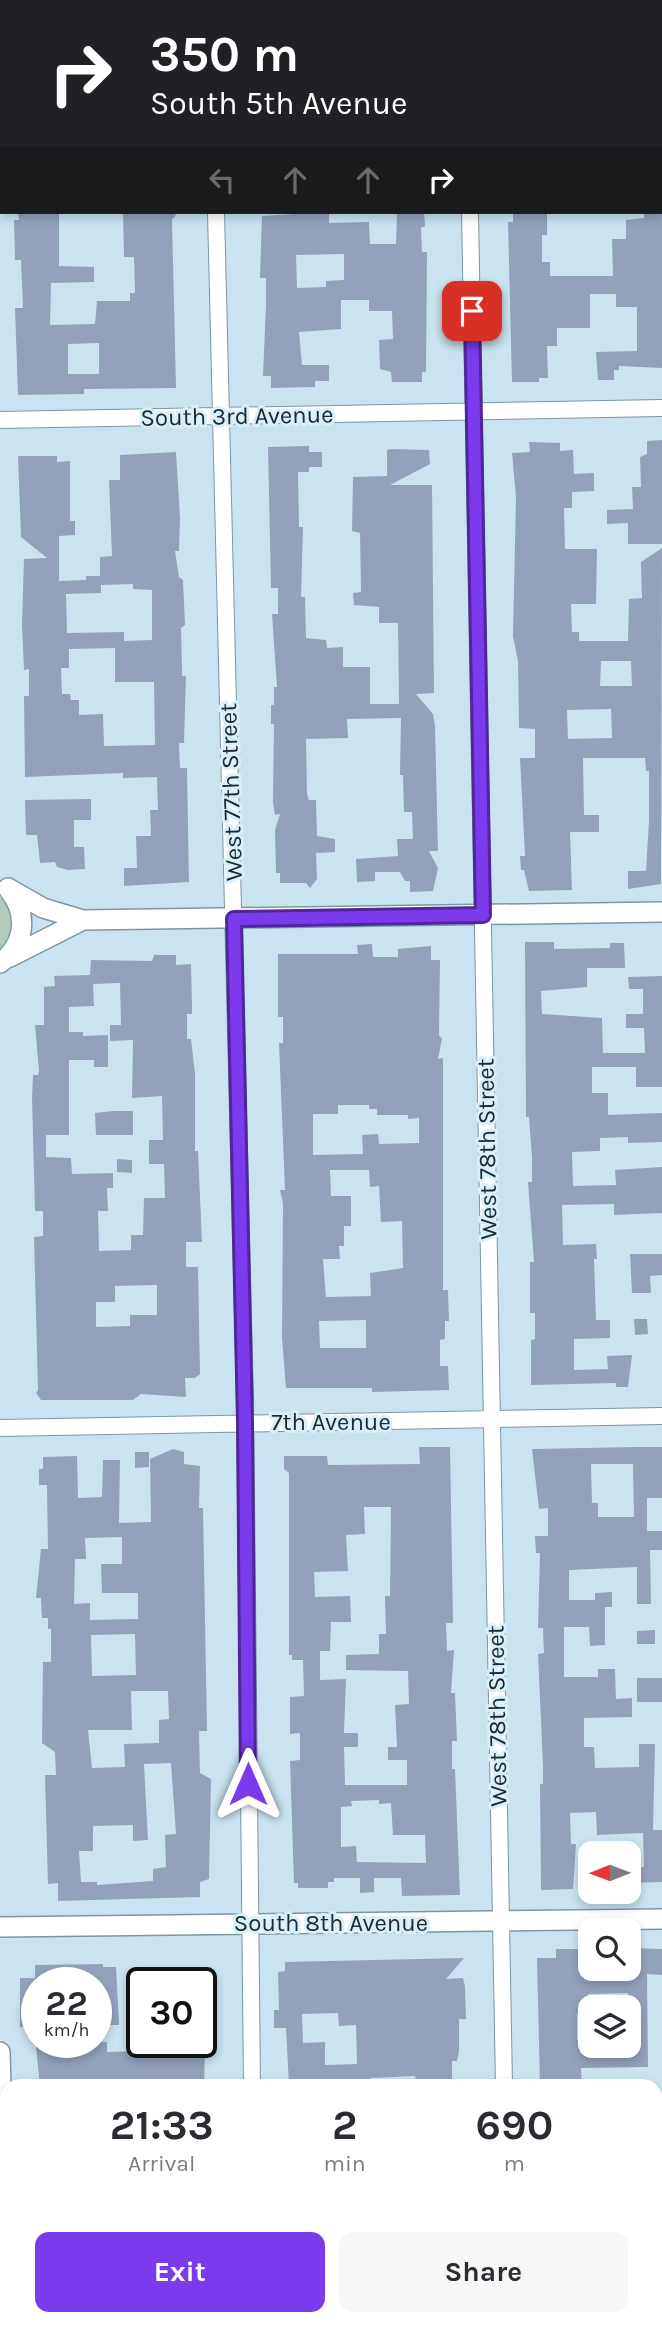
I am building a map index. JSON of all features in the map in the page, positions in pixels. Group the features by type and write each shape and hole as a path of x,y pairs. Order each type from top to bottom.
{"street":[{"name":"West 77th Street","path":"216,214 245,1422 248,1923 252,2079"},
{"name":"West 78th Street","path":"470,214 504,2079"},
{"name":"South 3rd Avenue","path":"0,420 662,408"},
{"path":"3,883 43,908 83,920 662,912"},
{"path":"1,963 19,942 23,926 18,900 3,883"},
{"path":"1,963 83,920"},
{"name":"7th Avenue","path":"0,1428 662,1416"},
{"name":"South 8th Avenue","path":"0,1927 662,1919"},
{"path":"0,2052 1,2079"}],"green space":[{"path":"0,897 9,909 11,924 8,938 0,950"}],"building":[{"path":"18,214 59,214 59,266 94,267 94,282 51,283 50,325 95,324 97,301 130,301 130,293 135,293 134,257 124,257 123,214 176,214 172,220 176,388 84,389 84,394 18,395 15,308 23,308 21,260 15,260 14,220 19,220","holes":["99,343 99,374 68,374 68,344"]},
{"path":"329,214 329,223 369,222 370,244 396,244 397,214 424,214 425,227 421,227 422,252 427,252 426,372 422,372 422,382 392,382 391,372 380,369 379,340 393,339 392,311 369,311 369,300 341,300 341,329 299,332 302,365 329,365 329,381 315,381 315,387 271,388 271,376 263,376 266,278 260,278 262,216","holes":["344,254 344,280 326,281 326,287 297,288 296,255"]},
{"path":"513,214 547,214 547,235 542,235 542,262 550,262 550,276 613,276 612,239 626,239 626,220 644,218 644,214 662,214 662,368 619,366 619,370 614,370 614,380 598,380 596,352 637,351 637,307 616,307 616,294 590,294 590,328 557,328 557,346 547,346 548,378 539,378 539,382 512,382 508,222 513,222"},
{"path":"662,440 662,544 628,544 628,523 607,524 607,510 633,509 632,487 641,487 640,457 647,454 647,441"},
{"path":"529,442 560,443 560,451 573,450 574,474 594,473 594,491 572,492 572,508 564,508 565,549 597,549 596,604 571,604 572,632 579,632 579,641 628,641 629,599 642,598 641,562 662,548 661,884 628,889 628,871 646,871 649,771 646,771 645,758 583,758 584,815 599,815 599,832 570,832 572,890 529,891 524,870 521,870 520,856 525,856 520,758 535,758 535,729 519,728 518,661 513,636 516,497 512,453 530,452","holes":["601,661 631,661 632,686 600,686","611,709 612,738 568,739 567,710"]},
{"path":"309,446 309,452 322,452 322,467 309,467 309,472 298,472 299,527 303,527 301,597 305,597 306,638 326,640 327,648 343,647 343,667 370,667 370,704 399,704 398,623 379,623 379,607 354,605 353,593 361,592 360,533 352,531 353,477 387,476 387,450 429,450 430,464 390,485 432,485 434,693 416,694 433,714 435,726 438,851 429,851 438,868 433,891 410,892 410,881 405,881 400,872 375,872 375,881 357,882 356,859 398,856 397,839 413,839 412,812 404,812 403,775 400,775 401,718 347,719 348,738 306,739 307,794 309,800 316,800 317,836 335,839 335,852 316,853 317,879 310,888 306,883 280,883 280,873 276,873 275,830 280,814 275,815 273,802 274,724 271,724 271,705 274,705 274,687 277,687 272,614 278,614 278,588 271,588 268,447"},
{"path":"176,452 180,518 179,551 175,551 179,577 183,580 185,625 181,628 182,676 186,676 184,743 179,743 180,768 187,768 189,882 124,886 124,868 137,868 136,836 151,836 150,810 158,810 157,777 123,778 123,773 25,777 24,696 29,696 29,669 24,670 24,559 47,558 21,537 18,456 57,456 57,462 70,461 70,521 75,521 75,535 59,536 59,581 86,580 86,576 100,576 100,557 112,556 109,480 120,480 120,455","holes":["133,584 133,589 152,590 152,640 124,641 124,632 67,633 66,594 101,593 101,585","115,648 115,682 154,682 155,745 104,746 103,714 79,715 79,700 71,700 70,694 62,694 61,668 69,668 69,649"]},
{"path":"91,799 91,820 74,820 74,847 84,847 85,869 68,870 57,867 55,862 40,863 37,835 26,835 25,800"},
{"path":"525,942 554,942 554,949 610,948 610,943 624,943 625,968 587,968 587,987 541,991 542,1014 602,1018 603,1053 645,1053 644,1028 626,1028 626,1014 643,1014 643,989 629,989 628,977 662,976 662,1087 636,1087 636,1067 592,1067 592,1093 608,1093 608,1115 662,1113 662,1142 628,1143 628,1137 600,1138 600,1151 572,1152 573,1186 616,1185 615,1170 662,1167 662,1213 614,1215 614,1204 562,1205 563,1245 596,1244 596,1320 610,1320 610,1338 574,1339 574,1370 608,1369 607,1356 632,1355 628,1387 616,1387 616,1383 531,1385 531,1340 535,1339 535,1313 530,1313 530,1262 534,1262 528,1182 532,1182 532,1157 529,1117 526,1117"},
{"path":"372,944 373,957 398,957 398,949 431,946 431,960 440,960 439,1035 442,1039 438,1059 443,1058 443,1290 448,1290 449,1321 445,1321 445,1339 440,1340 440,1366 448,1366 449,1390 372,1392 372,1388 286,1388 282,1338 283,1203 280,1190 285,1190 279,1043 283,1043 283,1017 278,1017 278,954 358,954 357,945","holes":["338,1105 369,1105 369,1109 377,1109 377,1115 408,1115 408,1119 419,1118 419,1143 379,1144 378,1134 362,1135 363,1154 313,1155 313,1114 338,1114","330,1170 369,1170 370,1187 379,1186 381,1222 402,1221 403,1268 370,1273 371,1296 326,1297 323,1259 340,1259 339,1246 344,1246 344,1226 351,1226 351,1196 331,1196","366,1320 366,1348 320,1348 319,1321"]},
{"path":"154,955 176,955 176,965 191,964 192,1014 187,1014 187,1039 191,1039 195,1074 195,1151 198,1151 202,1242 186,1242 186,1267 198,1267 200,1374 195,1378 185,1378 186,1397 141,1394 133,1400 41,1400 36,1393 34,1237 43,1236 43,1211 35,1211 32,1098 33,1075 38,1075 39,1071 35,1025 44,1025 44,987 55,986 54,976 90,975 91,960 152,961","holes":["120,983 121,1025 110,1025 110,1041 133,1040 132,1098 162,1096 163,1140 149,1140 149,1164 164,1164 165,1198 144,1198 143,1235 131,1235 131,1250 99,1251 98,1211 108,1211 107,1188 113,1188 113,1173 72,1174 71,1158 46,1157 46,1135 69,1135 69,1060 94,1060 94,1067 108,1067 108,1035 83,1036 83,1032 69,1032 69,1007 94,1006 93,984","157,1285 157,1315 130,1315 130,1326 96,1327 96,1302 115,1302 115,1286"]},
{"path":"133,1111 133,1135 96,1135 95,1113"},
{"path":"117,1159 132,1160 132,1173 117,1172"},
{"path":"630,1254 662,1254 662,1275 650,1276 651,1293 632,1293"},
{"path":"634,1319 647,1319 648,1334 635,1335"},
{"path":"419,1447 450,1447 453,1623 446,1623 447,1651 454,1650 451,1693 455,1693 457,1741 452,1741 452,1769 455,1769 460,1895 402,1896 401,1878 374,1878 374,1892 360,1893 360,1878 334,1878 334,1882 328,1882 328,1888 298,1888 298,1883 294,1883 290,1761 300,1760 300,1733 290,1734 290,1697 304,1696 303,1660 292,1660 292,1655 289,1655 289,1473 284,1469 284,1456 327,1456 328,1465 420,1464","holes":["364,1507 391,1507 390,1596 385,1596 386,1634 379,1634 379,1654 346,1655 346,1670 408,1671 409,1704 395,1705 397,1747 388,1747 388,1760 407,1760 407,1785 345,1785 344,1747 358,1747 358,1733 344,1733 346,1679 320,1680 320,1651 330,1651 331,1622 351,1622 350,1596 315,1597 314,1572 348,1571 346,1535 365,1534","379,1800 379,1804 391,1803 393,1835 425,1835 426,1863 357,1862 356,1846 341,1847 341,1807 352,1806 351,1801"]},
{"path":"662,1447 662,1498 647,1498 647,1531 662,1531 662,1550 650,1550 651,1604 637,1604 637,1567 569,1570 569,1600 595,1600 595,1593 612,1592 612,1607 605,1607 605,1645 590,1646 589,1627 564,1627 564,1677 598,1677 598,1669 615,1669 616,1699 632,1698 632,1717 584,1718 584,1747 594,1747 595,1768 639,1767 639,1744 655,1744 653,1830 662,1830 662,1882 641,1883 641,1867 644,1867 643,1833 597,1835 596,1812 570,1813 571,1844 576,1844 573,1889 541,1890 540,1784 543,1784 543,1766 538,1654 544,1653 543,1628 538,1628 540,1553 536,1553 535,1536 548,1536 548,1508 539,1509 532,1449","holes":["591,1464 633,1464 634,1517 598,1517 598,1503 592,1503"]},
{"path":"173,1449 184,1452 184,1464 200,1466 199,1508 203,1508 207,1731 199,1731 200,1773 211,1779 209,1879 200,1882 200,1897 58,1901 58,1883 48,1884 45,1775 56,1775 55,1752 42,1743 43,1662 51,1662 51,1629 48,1629 48,1618 42,1618 41,1598 36,1598 41,1549 48,1549 47,1485 39,1485 39,1469 43,1469 43,1457 77,1456 78,1498 102,1497 103,1460 120,1460 119,1523 151,1522 150,1459","holes":["122,1537 122,1564 101,1564 102,1593 138,1593 138,1619 90,1620 90,1603 74,1604 75,1559 86,1559 85,1538","135,1634 136,1675 92,1676 91,1635","131,1691 168,1691 169,1719 159,1720 159,1743 124,1744 125,1767 92,1768 88,1730 132,1730","171,1763 176,1834 165,1835 166,1867 153,1869 153,1881 97,1885 97,1882 81,1882 79,1851 93,1851 93,1826 133,1825 133,1841 148,1840 144,1764"]},
{"path":"135,1452 149,1452 149,1467 135,1468"},
{"path":"655,1630 655,1644 637,1644 637,1631"},
{"path":"637,1678 662,1678 662,1702 637,1702"},
{"path":"641,1948 662,1949 662,1975 647,1974 648,2067 581,2068 582,2079 540,2079 537,1958 556,1958 556,1949 578,1949 578,1981 641,1981"},
{"path":"464,1958 446,1979 463,1978 465,1986 466,2019 459,2019 459,2051 457,2061 452,2061 452,2079 416,2079 415,2076 289,2079 286,2028 274,2028 274,2010 279,2010 278,1972 285,1971 285,1962","holes":["338,2013 339,2026 356,2025 357,2064 325,2065 325,2042 303,2043 302,2014"]},
{"path":"103,1964 103,1967 35,1967"},
{"path":"112,1967 116,1967 119,2025 112,2025"},
{"path":"20,1978 21,1978 20,2027"},
{"path":"126,2051 126,2058 205,2058 204,2079 39,2079 37,2058 112,2058 112,2052"}],"route":[{"path":"248,1784 245,1422 234,919 483,915 472,311"}]}
